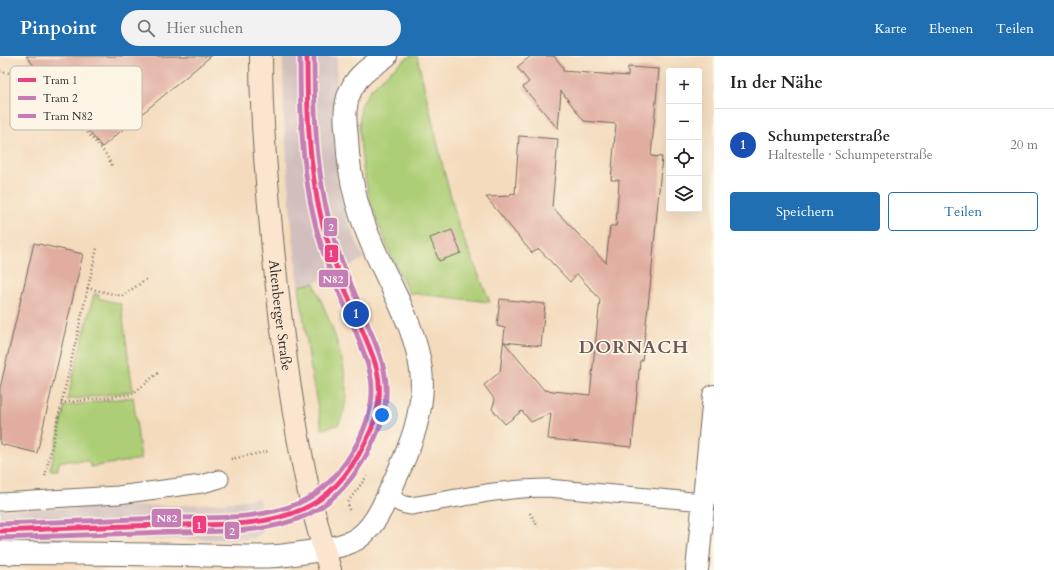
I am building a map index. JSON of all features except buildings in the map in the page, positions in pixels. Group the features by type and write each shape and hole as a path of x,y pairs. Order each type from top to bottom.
{"street":[{"name":"Altenberger Straße","path":"261,56 262,110 268,201 279,306 308,488 330,570"},
{"path":"0,553 84,562 274,556 324,549 352,542 363,536 374,522 405,458 418,416 422,390 421,371 413,336 364,227 356,204 351,179 345,119 347,100 354,83 386,56"},
{"path":"697,570 714,396"}],"lane":[{"path":"0,502 45,501 118,495 202,484 220,479"},
{"path":"390,491 394,499 404,505 411,506 532,488 704,502"}],"path":[{"path":"0,71 10,73"},
{"path":"85,130 105,153 113,167"},
{"path":"44,480 97,248"},
{"path":"87,288 122,296 147,279"},
{"path":"62,403 133,394 159,372"}],"shaded area":[{"path":"283,56 337,56 337,89 333,130 340,192 347,219 364,259 314,283 299,286 291,218 284,119"},
{"path":"259,498 264,528 262,533 256,537 248,539 0,541 0,509 186,505 231,502"}],"green space":[{"path":"410,56 417,56 444,171 459,227 490,302 409,293 389,251 370,201 363,168 359,130 361,106 370,90 390,71"},
{"path":"314,283 340,353 346,391 344,409 338,425 322,429 312,378 299,286"},
{"path":"94,294 99,295 98,298 121,304 133,391 67,400"},
{"path":"133,397 141,459 91,467 89,462 86,461 61,461 58,466 58,470 50,470 65,406"}],"tram line":[{"name":"N82","path":"0,524 166,518 217,518 267,513 299,503 318,492 341,469 353,451 368,417 372,400 372,382 366,358 330,269 315,225 306,177 302,129 300,56"},
{"name":"1","path":"0,531 126,526 219,525 271,519 303,509 323,497 340,482 360,453 376,416 379,398 379,379 373,355 341,279 322,223 310,152 307,56"},
{"name":"2","path":"0,538 238,531 274,526 307,515 327,503 352,478 375,439 379,429 386,400 386,380 378,349 347,276 329,222 320,175 316,127 314,56"}],"place":[{"name":"Schumpeterstraße","path":"356,314"}],"district":[{"name":"DORNACH","path":"634,347"}]}
